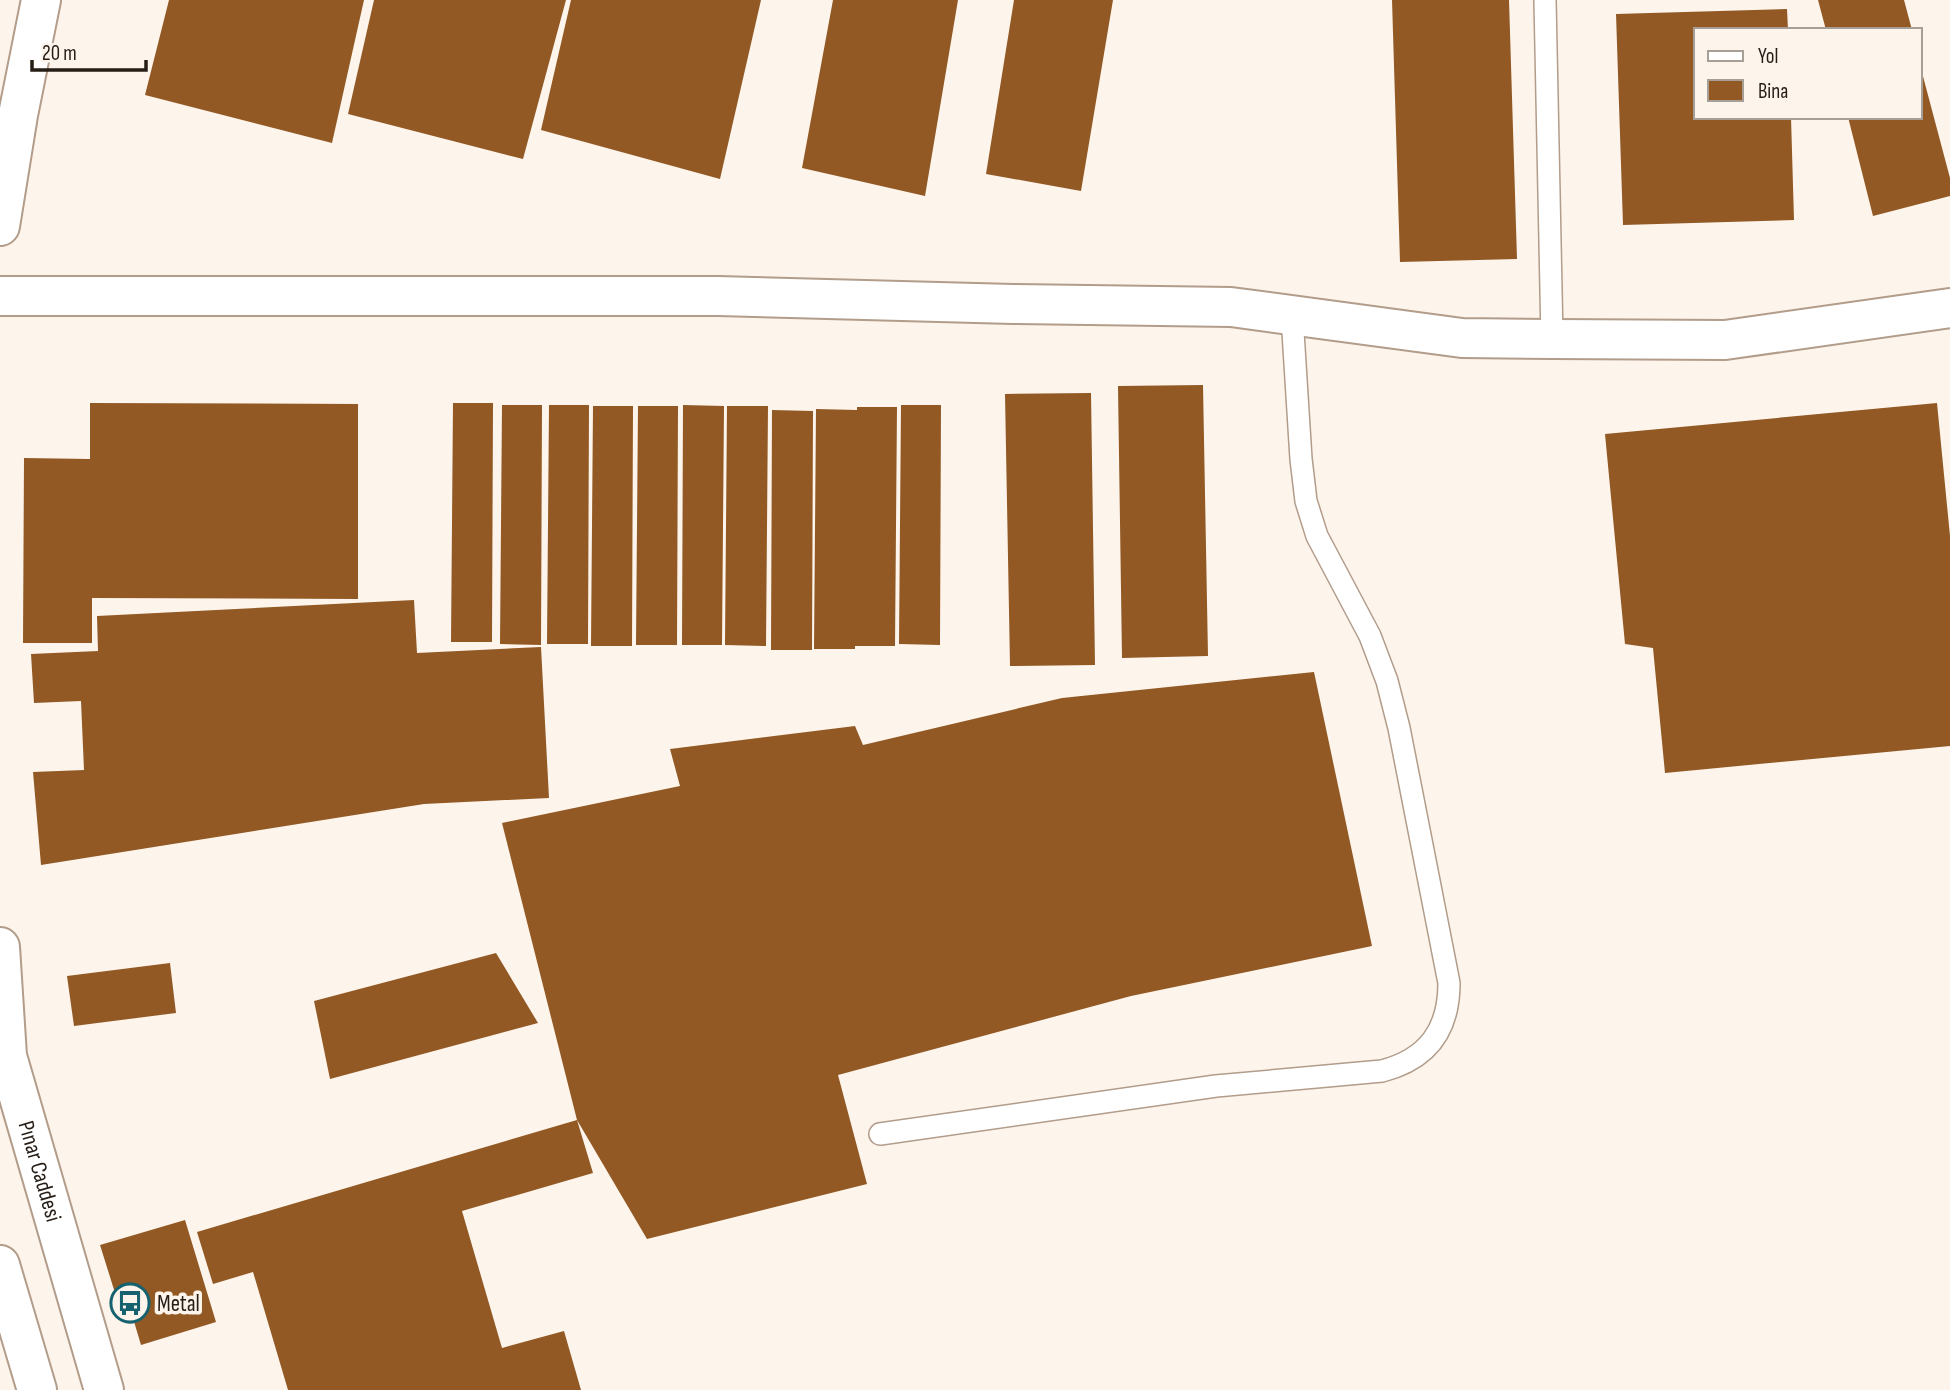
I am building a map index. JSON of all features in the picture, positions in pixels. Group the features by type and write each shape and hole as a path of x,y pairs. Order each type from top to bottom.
{"street":[{"path":"0,226 18,115 41,0"},
{"path":"0,296 718,296 1231,307 1462,338 1552,339 1725,340 1950,308"},
{"name":"Pınar Caddesi","path":"0,947 7,1056 104,1390"},
{"path":"0,1265 37,1390"}],"lane":[{"path":"1545,0 1552,339"},
{"path":"880,1134 1216,1086 1382,1071 1413,1059 1436,1036 1449,1001 1448,983 1399,728 1387,681 1370,636 1317,537 1306,501 1292,316"}],"building":[{"path":"169,0 364,0 332,143 145,95"},
{"path":"374,0 566,0 523,159 348,114"},
{"path":"571,0 761,0 720,179 541,130"},
{"path":"833,0 958,0 925,196 802,168"},
{"path":"1014,0 1113,0 1081,191 986,174"},
{"path":"1392,0 1509,0 1517,259 1400,262"},
{"path":"1818,0 1904,0 1911,28 1825,28"},
{"path":"1787,9 1788,28 1694,28 1694,119 1791,119 1794,220 1623,225 1616,14"},
{"path":"1922,73 1950,178 1950,196 1873,216 1849,119 1922,119"},
{"path":"1203,385 1208,656 1122,658 1118,386"},
{"path":"1091,393 1095,665 1010,666 1005,394"},
{"path":"90,403 358,404 358,599 92,598 92,643 23,643 24,458 90,459"},
{"path":"453,403 493,403 492,642 451,642"},
{"path":"1937,403 1950,536 1950,746 1665,773 1653,648 1625,644 1605,434"},
{"path":"502,405 542,405 541,645 500,644"},
{"path":"549,405 589,405 588,644 547,644"},
{"path":"683,405 724,406 722,645 682,645"},
{"path":"901,405 941,405 940,645 899,644"},
{"path":"593,406 633,406 632,646 591,646"},
{"path":"638,406 678,406 677,645 636,645"},
{"path":"727,406 768,406 766,646 725,645"},
{"path":"857,407 897,407 895,646 814,649 816,409 857,410"},
{"path":"772,410 813,411 812,650 771,650"},
{"path":"414,600 417,653 541,647 549,798 424,804 41,865 33,772 84,770 81,701 34,703 31,654 98,651 97,616"},
{"path":"1314,672 1372,946 1131,996 838,1075 867,1184 647,1239 577,1120 502,823 680,786 670,749 855,726 863,745 1062,698"},
{"path":"496,953 538,1023 330,1079 314,1001"},
{"path":"170,963 176,1013 74,1026 67,976"},
{"path":"577,1120 593,1173 462,1211 502,1348 564,1331 581,1390 288,1390 253,1272 213,1284 197,1232"},
{"path":"185,1220 216,1322 141,1345 130,1308 121,1312 100,1245"}],"place":[{"name":"Metal","path":"130,1303"}]}
